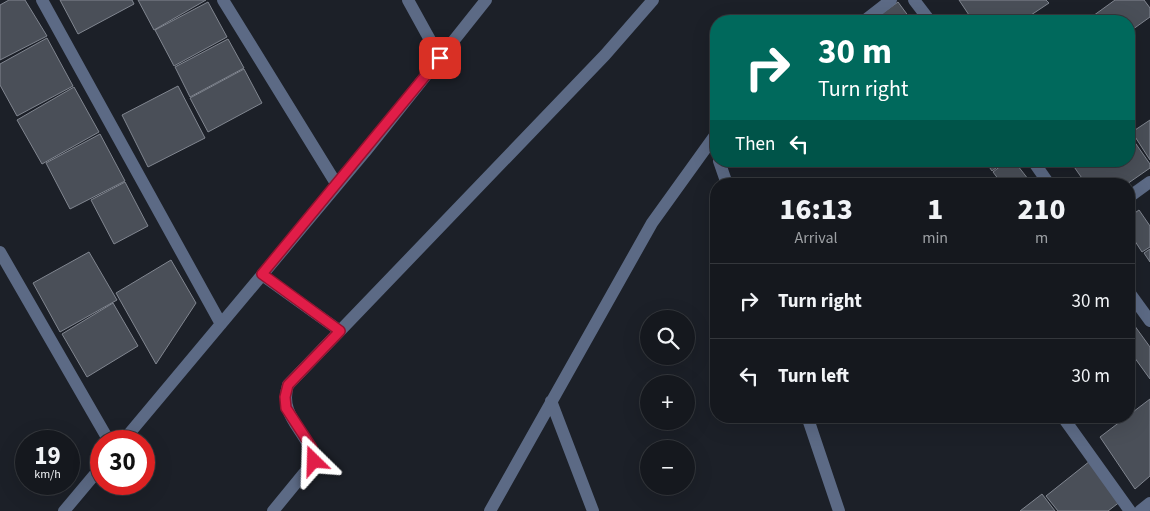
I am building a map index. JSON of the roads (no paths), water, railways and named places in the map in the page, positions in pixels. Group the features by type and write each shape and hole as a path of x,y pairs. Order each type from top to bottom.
{"street":[{"path":"42,0 221,324"},
{"path":"223,0 337,185"},
{"path":"408,0 440,58"},
{"path":"132,430 337,185 486,0"},
{"path":"273,511 314,461 312,448 286,408 285,397 288,385 605,55 653,0"},
{"path":"872,15 891,0"},
{"path":"914,0 925,15"},
{"path":"490,511 652,223 710,142"},
{"path":"1037,167 1045,178"},
{"path":"1135,192 1150,182"},
{"path":"0,252 102,430"},
{"path":"262,274 340,331"},
{"path":"1135,300 1150,321"},
{"path":"551,401 593,511"},
{"path":"809,423 839,511"},
{"path":"1067,423 1130,511"},
{"path":"64,511 90,480"},
{"path":"1140,511 1150,503"}]}
